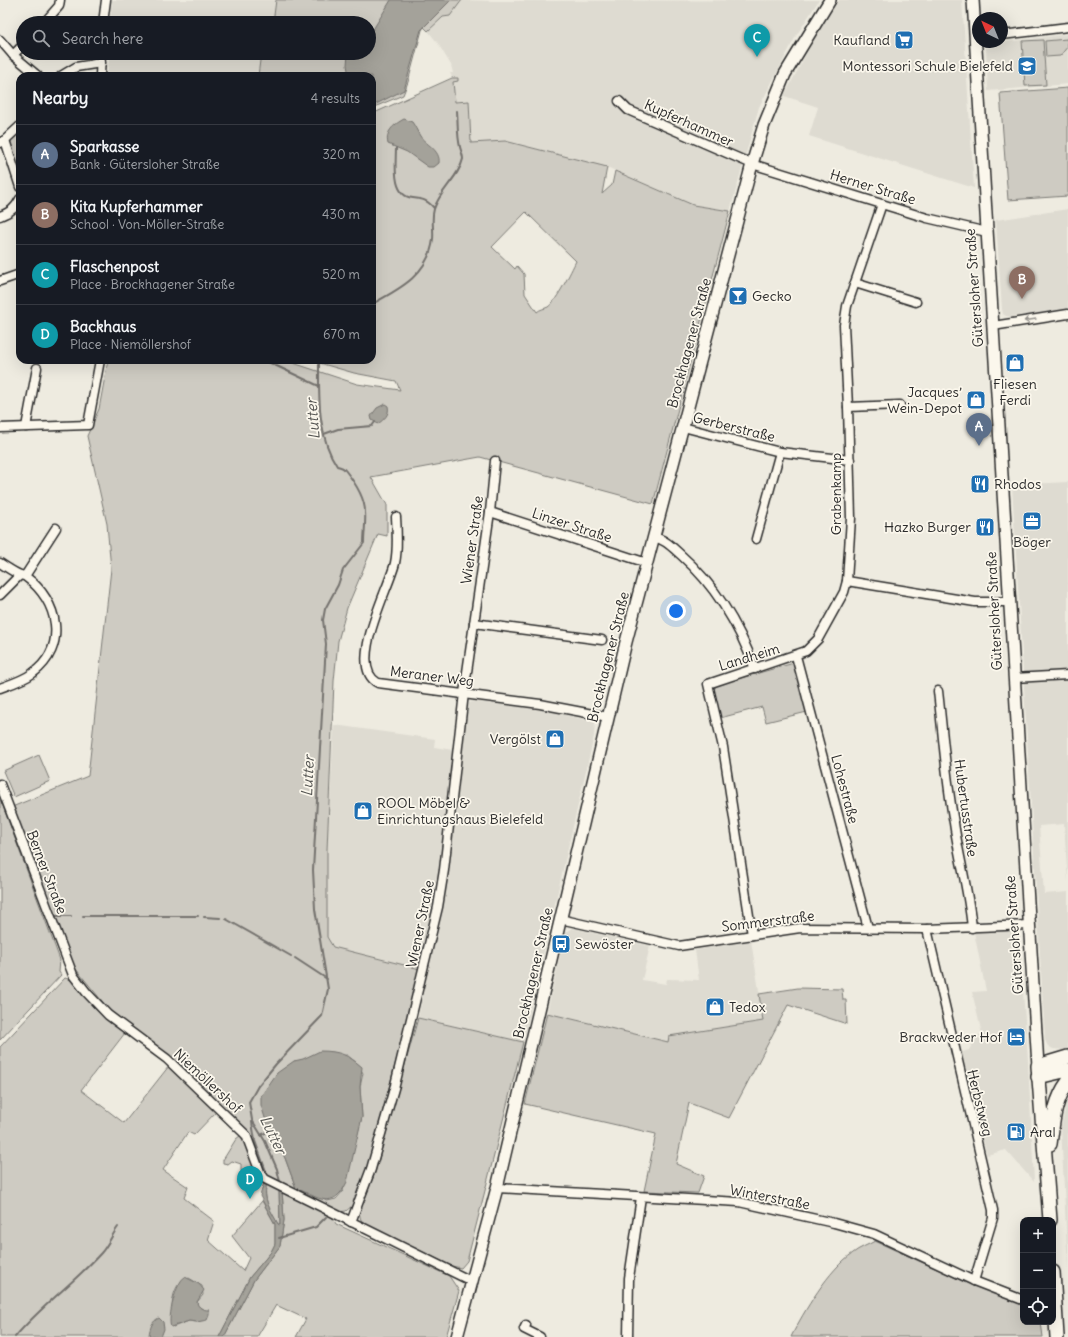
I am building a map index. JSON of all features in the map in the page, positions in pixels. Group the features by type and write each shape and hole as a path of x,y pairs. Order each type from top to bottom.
{"main road":[{"name":"Brockhagener Straße","path":"457,1337 497,1188 608,717 653,537 752,164 764,125 785,74 830,0"},
{"name":"Gütersloher Straße","path":"973,0 974,12"},
{"name":"Gütersloher Straße","path":"978,48 1009,602 1038,1071 1050,1217"},
{"path":"1038,1071 1068,1058"},
{"path":"1038,1071 1068,1070"},
{"path":"1046,1172 1055,1108 1061,1092 1068,1082"},
{"path":"1054,1289 1057,1337"}],"street":[{"path":"50,16 59,6 60,0"},
{"path":"105,16 106,0"},
{"path":"1008,34 1068,27"},
{"path":"0,40 16,58"},
{"path":"13,55 16,52"},
{"path":"19,60 33,72"},
{"path":"68,72 76,67 101,63 100,72"},
{"name":"Kupferhammer","path":"619,100 628,110 752,164"},
{"path":"16,130 3,141 16,176"},
{"name":"Herner Straße","path":"752,164 927,218 987,232"},
{"name":"Grabenkamp","path":"847,581 851,518 844,325 847,306 882,204"},
{"path":"0,216 10,212 16,206"},
{"path":"0,282 16,276"},
{"path":"855,284 916,302"},
{"path":"993,326 1068,314"},
{"path":"0,428 88,425 99,364"},
{"path":"26,427 37,368"},
{"path":"848,407 900,405"},
{"name":"Gerberstraße","path":"682,427 780,452 850,460"},
{"name":"Gerberstraße","path":"756,539 780,452"},
{"name":"Wiener Straße","path":"350,1222 371,1169 390,1101 413,1015 438,907 444,870 464,693 490,512 495,461"},
{"name":"Linzer Straße","path":"490,512 647,563"},
{"name":"Meraner Weg","path":"396,517 395,562 372,622 366,668 373,680 378,683 540,704 608,717"},
{"path":"0,595 22,576 56,528"},
{"path":"653,537 666,541 690,563 719,596 746,644 755,669"},
{"path":"0,563 22,576 44,596 50,606 56,628 56,639 51,654 34,673 24,679 0,688"},
{"path":"847,581 974,602 1009,602"},
{"name":"Landheim","path":"752,935 724,747 708,684 806,652 818,639 844,592 847,581"},
{"path":"474,623 602,640"},
{"name":"Lohestraße","path":"796,656 868,928"},
{"path":"1014,678 1068,675"},
{"name":"Hubertusstraße","path":"938,690 951,806 972,928"},
{"name":"Berner Straße","path":"0,784 70,969"},
{"name":"Sommerstraße","path":"560,919 679,946 800,928 927,929 1029,925"},
{"name":"Herbstweg","path":"927,929 993,1210 993,1218 974,1281"},
{"name":"Niemöllershof","path":"70,969 87,993 108,1015 167,1059 246,1135 260,1172 265,1179 473,1282"},
{"name":"Winterstraße","path":"497,1188 739,1202 834,1223 874,1234 974,1281 1020,1299"},
{"path":"628,1337 629,1278 640,1196"},
{"path":"526,1325 524,1329 540,1337"}],"shaded area":[{"path":"112,0 316,0 314,16 111,16"},
{"path":"276,0 462,0 450,16 443,17 428,31 424,27 422,30 403,95 376,106 376,72 259,72 260,60 376,60 376,16 274,16"},
{"path":"462,0 819,0 796,36 759,107 730,211 693,205 607,167 505,141 471,143 469,102 455,102 453,81 457,78 453,79 450,73 453,73 451,65 437,42 428,31 443,17 450,16"},
{"path":"839,0 962,0 974,188 809,136 818,107 784,96 813,41"},
{"name":"Montessori Schule Bielefeld","path":"1068,34 1068,84 988,91 986,48 1008,48 1008,42"},
{"path":"1067,39 1068,46 1060,56 1046,57 1045,41"},
{"path":"1043,40 1046,85 1025,86 1022,41"},
{"path":"109,60 300,60 286,72 108,72"},
{"path":"452,78 458,78 458,81 453,82 455,102 469,101 471,143 505,141 607,167 602,194 612,185 615,171 693,205 730,211 653,504 480,457 371,477 387,505 387,536 378,534 347,608 338,641 334,681 327,850 327,937 333,947 420,969 368,1168 352,1206 346,1211 338,1212 265,1176 250,1136 169,1056 111,1012 71,963 12,807 88,776 111,569 107,524 87,436 99,409 107,364 296,364 357,384 400,390 396,381 354,373 323,364 376,364 376,112","holes":["526,212 576,261 564,286 552,304 537,312 525,294 524,274 517,266 515,269 492,247","347,1055 357,1063 363,1073 360,1087 362,1117 343,1191 336,1199 327,1201 296,1188 285,1158 294,1061"]},
{"path":"1068,88 1068,196 1008,200 1000,93"},
{"path":"16,135 16,164 10,144"},
{"path":"1068,209 1068,309 1011,317 1006,316 1003,314 1002,309 996,220"},
{"path":"1068,482 1068,882 1064,824 1039,826 1044,894 1068,892 1068,1049 1063,1050 1053,1049 1048,1046 1045,1040 1012,485"},
{"path":"794,663 807,712 766,722 762,707 720,718 713,693 716,685"},
{"path":"474,701 549,711 595,722 594,736 523,1042 418,1018 447,874 467,707 469,703"},
{"path":"334,725 435,739 434,747 453,750 441,869 420,969 333,947 327,937 327,850"},
{"path":"39,755 50,781 14,797 3,771"},
{"path":"0,798 60,960 59,972 61,975 0,1040"},
{"path":"572,928 650,946 642,980 666,984 667,979 699,980 695,950 751,941 764,1021 669,1036 668,1042 547,1013 565,933"},
{"path":"1007,930 1008,932 1016,933 1019,938 1028,1060 1034,1182 1006,1150 987,1155 959,1053 969,1050 977,1036 982,1034 972,992 986,991 974,932"},
{"path":"65,978 71,980 95,1009 125,1033 81,1090 124,1123 169,1066 217,1111 194,1135 188,1132 163,1170 188,1187 184,1198 214,1221 208,1240 243,1271 249,1258 232,1236 262,1201 275,1224 275,1244 271,1252 250,1277 219,1337 0,1337 0,1047","holes":["189,1278 202,1286 203,1295 197,1302 197,1305 204,1310 197,1322 189,1321 173,1327 173,1300 175,1290 178,1285"]},
{"path":"798,988 842,989 843,1000 846,1000 847,1024 788,1005 729,1118 689,1103 676,1164 704,1176 698,1193 644,1191 656,1134 525,1104 547,1013 668,1042 669,1036 763,1021 759,994"},
{"path":"418,1018 523,1042 467,1261 461,1268 452,1266 367,1225 361,1220 359,1213 375,1173"},
{"path":"1068,1097 1068,1270 1061,1127"},
{"path":"243,1136 258,1174 241,1171 241,1164 232,1161 228,1164 223,1163 223,1160 236,1139"},
{"path":"267,1183 279,1189 280,1225 270,1210 266,1200"},
{"path":"282,1190 332,1217 336,1224 449,1276 459,1291 446,1337 296,1337 306,1319 276,1305 257,1337 224,1337 254,1280 280,1246 284,1220"},
{"path":"875,1241 974,1286 1020,1303 1020,1325 1041,1325 1043,1337 791,1337 810,1303 826,1280 844,1260 861,1248"}],"water":[{"path":"391,0 451,0 421,30 404,90 376,104 376,72 348,72 347,65 347,60 376,60 376,25"},
{"path":"404,119 412,122 422,139 438,154 439,163 434,167 428,167 407,152 388,144 387,140 389,132 396,124"},
{"path":"385,404 388,406 388,412 378,424 372,420 371,416 377,408"},
{"path":"320,1051 343,1054 362,1067 360,1087 362,1117 347,1182 342,1191 336,1197 325,1200 296,1188 285,1158 269,1131 261,1105 261,1096 277,1073 294,1061 303,1059"},
{"path":"264,1182 267,1183 266,1200 270,1210 280,1225 279,1189 282,1190 284,1220 280,1246 254,1280 224,1337 219,1337 250,1277 271,1252 275,1244 275,1224 260,1196"},
{"path":"185,1277 199,1284 204,1290 197,1302 198,1306 201,1308 209,1310 209,1315 207,1320 197,1322 189,1321 171,1327 170,1316 173,1300 178,1285"},
{"path":"159,1318 163,1322 164,1329 161,1337 152,1337 149,1335 151,1327"}],"waterway":[{"name":"Lutter","path":"376,302 412,279 426,262 433,239 434,209 440,196 458,172 463,159 458,138 457,111"},
{"path":"396,148 396,178 401,191 406,196 425,200 434,208"},
{"path":"272,364 319,386"},
{"name":"Lutter","path":"280,1182 277,1169 265,1141 252,1120 249,1102 258,1086 276,1064 322,1016 328,989 315,909 313,870 326,644 323,620 325,609 338,585 343,570 364,543 365,524 364,507 361,495 344,469 337,466 330,454 326,442 320,415 319,364"},
{"path":"324,434 338,429 372,426 375,422"},
{"path":"0,797 19,847"},
{"path":"21,851 34,885"},
{"path":"35,888 39,898"},
{"path":"55,916 71,916"},
{"path":"83,916 198,916"},
{"path":"204,917 220,918"},
{"path":"226,919 291,956"},
{"path":"295,958 327,979"},
{"path":"252,1122 255,1141 267,1174"},
{"path":"261,1135 269,1131"},
{"path":"279,1238 316,1227 326,1217"},
{"path":"15,1337 36,1315 91,1264 106,1247 118,1227"}],"place":[{"name":"Kaufland","path":"904,40"},
{"name":"Flaschenpost","path":"757,57"},
{"name":"Montessori Schule Bielefeld","path":"1027,66"},
{"name":"Gecko","path":"738,296"},
{"name":"Kita Kupferhammer","path":"1022,299"},
{"name":"Fliesen Ferdi","path":"1015,363"},
{"name":"Jacques’ Wein-Depot","path":"976,400"},
{"name":"Sparkasse","path":"979,446"},
{"name":"Rhodos","path":"980,484"},
{"name":"Böger","path":"1032,521"},
{"name":"Hazko Burger","path":"985,527"},
{"name":"Vergölst","path":"555,739"},
{"name":"ROOL Möbel & Einrichtungshaus Bielefeld","path":"363,811"},
{"name":"Sewöster","path":"561,944"},
{"name":"Tedox","path":"715,1007"},
{"name":"Brackweder Hof","path":"1016,1037"},
{"name":"Aral","path":"1016,1132"},
{"name":"Backhaus","path":"250,1199"}]}
